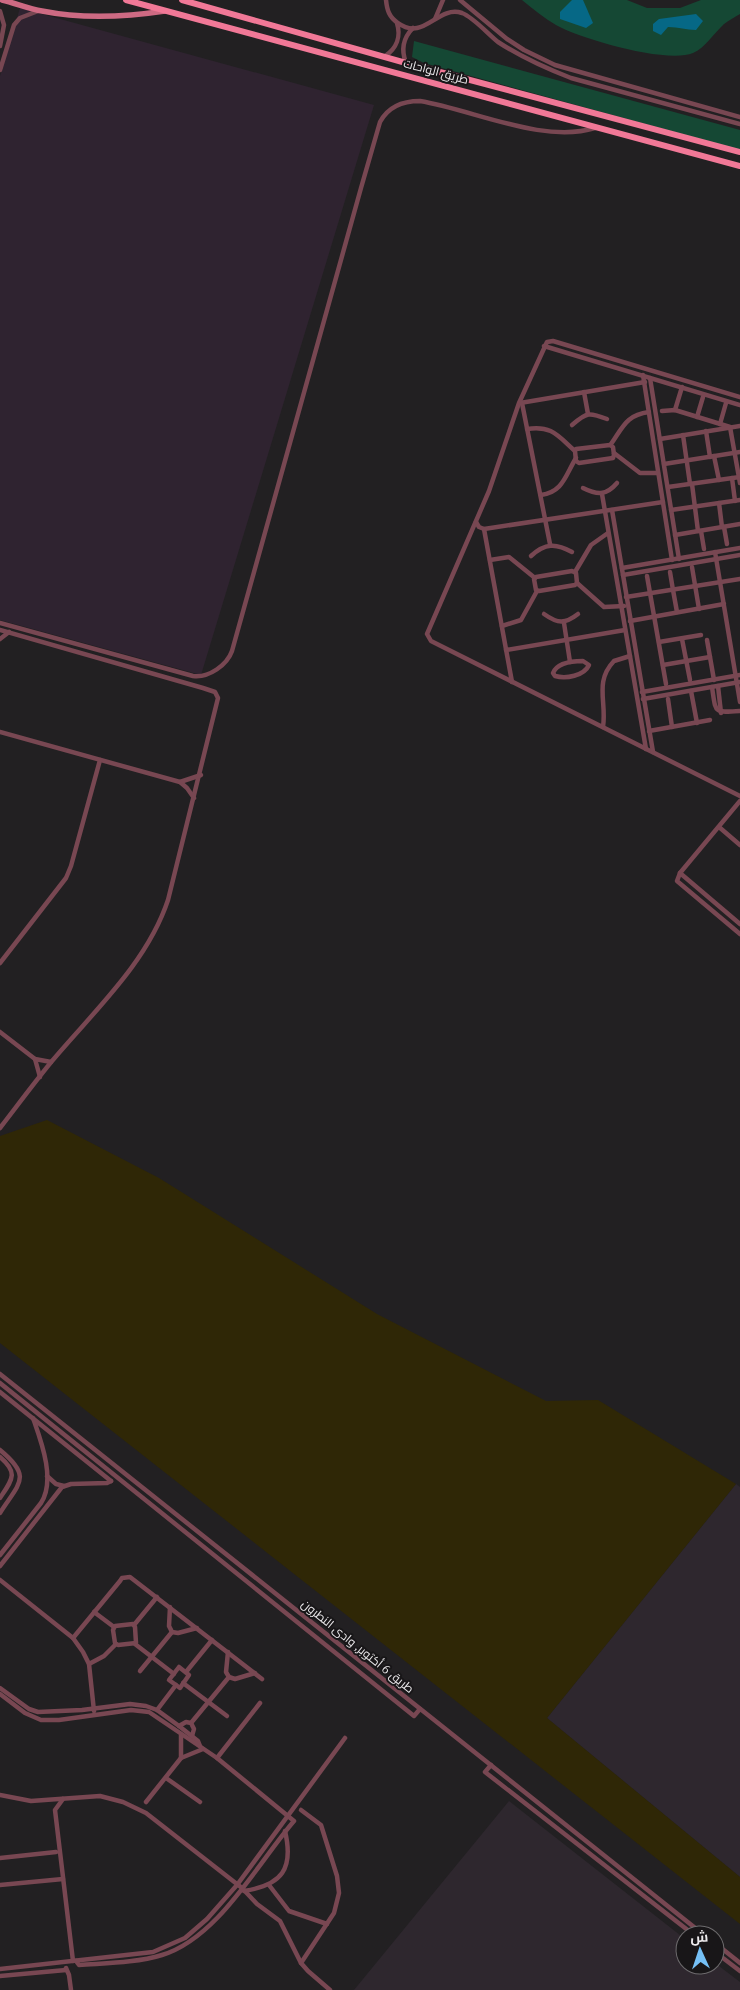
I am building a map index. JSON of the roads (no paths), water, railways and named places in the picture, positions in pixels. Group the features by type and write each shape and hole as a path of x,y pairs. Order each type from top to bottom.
{"highway":[{"name":"طريق الواحات","path":"126,0 740,166"},
{"name":"طريق الواحات","path":"182,0 406,63 740,152"}],"main road":[{"path":"2,0 38,11 90,15 144,14 166,11"}],"street":[{"path":"386,0 389,14 397,22 413,28 422,27 444,14 462,13 516,53 552,71 740,124"},
{"path":"434,20 443,0"},
{"path":"460,0 507,39 539,58 576,72 740,117"},
{"path":"0,11 4,25 0,46"},
{"path":"0,70 2,53 16,22 24,16 38,11"},
{"path":"385,56 397,43 397,22"},
{"path":"406,63 403,47 406,37 413,28"},
{"path":"668,104 670,98"},
{"path":"0,623 193,676 208,674 222,666 229,659 380,122 384,114 391,108 414,101 444,106 544,132 573,133 599,127"},
{"path":"740,397 549,341 544,346 520,403 476,522 427,631 427,637 431,641 740,796"},
{"path":"544,346 740,405"},
{"path":"643,375 672,560"},
{"path":"520,403 644,382 650,379"},
{"path":"650,379 679,558"},
{"path":"675,410 682,387"},
{"path":"718,398 720,391"},
{"path":"584,392 588,414"},
{"path":"697,417 703,397"},
{"path":"520,403 550,544"},
{"path":"720,424 726,403"},
{"path":"662,411 675,410 730,428"},
{"path":"575,451 577,449 611,444 628,418 649,412"},
{"path":"572,425 588,414 607,419"},
{"path":"660,439 740,426"},
{"path":"527,429 542,427 551,430 575,451 578,463 612,458 614,452 611,444"},
{"path":"651,429 658,428"},
{"path":"668,487 732,478 740,479 737,452 730,428"},
{"path":"706,431 719,480"},
{"path":"683,435 686,460 704,549"},
{"path":"614,452 640,473 658,473"},
{"path":"664,464 737,452"},
{"path":"540,495 550,494 558,490 576,458"},
{"path":"671,510 738,500 732,478"},
{"path":"583,488 592,493 602,494 610,490 617,483"},
{"path":"602,494 646,749"},
{"path":"476,522 478,527 484,529 663,502"},
{"path":"718,503 727,544"},
{"path":"612,510 652,752"},
{"path":"675,535 740,524"},
{"path":"484,529 512,682"},
{"path":"608,533 591,545 575,572 577,582 604,607 628,605"},
{"path":"531,556 543,546 550,544 558,545 572,552"},
{"path":"622,568 740,548"},
{"path":"715,552 738,676 740,702"},
{"path":"623,575 645,574 740,555"},
{"path":"490,560 509,557 535,578 537,591 521,620 502,626"},
{"path":"642,565 650,594 666,684"},
{"path":"692,567 699,608"},
{"path":"535,578 575,572"},
{"path":"670,572 677,612"},
{"path":"626,597 740,579"},
{"path":"537,591 574,586 577,582"},
{"path":"630,621 724,604"},
{"path":"544,614 553,621 564,623 578,614"},
{"path":"564,623 570,662"},
{"path":"0,630 130,666 216,693 218,700 201,775 168,900 157,928 134,964 51,1062 0,1128"},
{"path":"506,650 625,630"},
{"path":"0,639 9,632"},
{"path":"659,642 701,636"},
{"path":"682,638 690,680"},
{"path":"707,640 714,680"},
{"path":"603,727 602,682 614,661 630,656"},
{"path":"663,664 710,657"},
{"path":"583,661 590,665 585,671 573,676 559,677 552,673 557,667 570,662 583,661"},
{"path":"633,676 640,675"},
{"path":"642,692 738,676"},
{"path":"644,699 738,683"},
{"path":"715,687 715,708 721,712 740,711"},
{"path":"691,691 697,723"},
{"path":"668,699 672,727"},
{"path":"649,732 710,720"},
{"path":"0,732 180,782 195,798"},
{"path":"0,963 66,878 100,760"},
{"path":"180,782 201,775"},
{"path":"740,800 738,808 719,827 677,878 678,883 740,934"},
{"path":"719,827 740,845"},
{"path":"680,874 740,924"},
{"path":"0,1032 35,1059 51,1062"},
{"path":"35,1059 40,1077"},
{"name":"طريق 6 أكتوبر, وادى النطرون","path":"0,1374 691,1925"},
{"name":"طريق 6 أكتوبر, وادى النطرون","path":"0,1384 414,1716 420,1709"},
{"path":"0,1392 111,1481 107,1483 64,1486 52,1482 47,1475"},
{"path":"0,1556 46,1494 47,1475 43,1447 33,1418"},
{"path":"0,1450 16,1464 20,1478 17,1487 0,1513"},
{"path":"0,1457 10,1466 12,1473 11,1480 0,1498"},
{"path":"0,1566 64,1486"},
{"path":"41,1502 46,1507"},
{"path":"34,1512 39,1516"},
{"path":"20,1529 26,1533"},
{"path":"15,1536 21,1540"},
{"path":"73,1638 120,1581 126,1577 133,1578 262,1679"},
{"path":"0,1580 73,1638 83,1652 89,1664 94,1715"},
{"path":"135,1644 134,1625 157,1597"},
{"path":"170,1607 169,1626 172,1632"},
{"path":"94,1612 114,1627"},
{"path":"114,1627 123,1624 134,1625"},
{"path":"114,1627 114,1641 116,1644"},
{"path":"172,1632 178,1633 197,1628"},
{"path":"140,1670 172,1632"},
{"path":"186,1672 212,1640"},
{"path":"89,1664 104,1656 116,1644 135,1644 174,1674"},
{"path":"228,1652 226,1672 229,1677 235,1679 254,1673"},
{"path":"179,1667 186,1672 189,1675 180,1688 169,1680 179,1667"},
{"path":"191,1723 229,1677"},
{"path":"183,1683 227,1716"},
{"path":"156,1710 176,1685"},
{"path":"0,1688 29,1709 38,1712 94,1709 135,1704 156,1710 192,1736 202,1747 294,1821 203,1932 171,1952 145,1959 79,1965 74,1961 56,1810 64,1798"},
{"path":"0,1694 25,1713 42,1720 141,1710 159,1719 195,1745 202,1747"},
{"path":"217,1758 260,1703"},
{"path":"179,1726 186,1722 191,1723"},
{"path":"191,1723 194,1729 192,1736"},
{"path":"181,1735 182,1758"},
{"path":"241,1888 288,1817 346,1738"},
{"path":"146,1802 182,1758 202,1747"},
{"path":"491,1765 485,1772 681,1925"},
{"path":"166,1778 200,1802"},
{"path":"0,1795 24,1801 100,1796 123,1802 153,1818 280,1921 301,1963 330,1990"},
{"path":"45,1800 56,1810"},
{"path":"301,1810 321,1825 336,1876 338,1900 327,1924 301,1963"},
{"path":"241,1888 269,1885 278,1878 287,1860 289,1848 285,1831"},
{"path":"0,1858 56,1852"},
{"path":"0,1885 63,1879"},
{"path":"269,1885 289,1911 327,1924"},
{"path":"725,1951 740,1962"},
{"path":"725,1960 740,1971"},
{"path":"0,1969 74,1961"},
{"path":"65,1962 71,1990"},
{"path":"0,1976 66,1970"}],"water":[{"path":"572,0 583,0 593,23 586,28 560,19 560,12"},
{"path":"696,14 703,21 696,30 668,27 661,35 653,31 653,24 659,19"}]}
